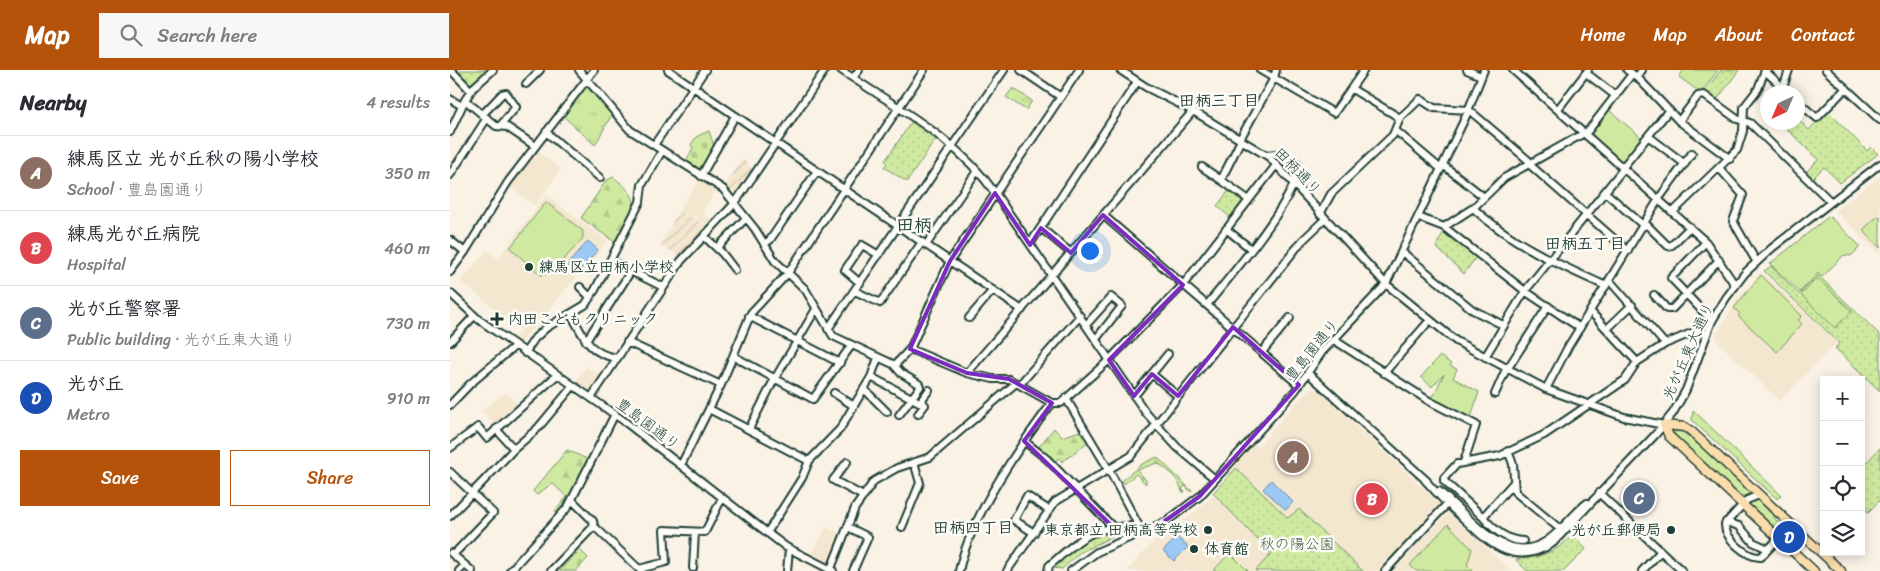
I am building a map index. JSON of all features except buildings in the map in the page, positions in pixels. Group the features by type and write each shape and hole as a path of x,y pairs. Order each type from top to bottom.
{"main road":[{"path":"1814,571 1669,436 1664,425 1685,427 1841,571"}],"street":[{"path":"451,70 471,91"},
{"path":"450,132 452,123 471,91 493,70"},
{"path":"526,84 540,70"},
{"path":"579,70 630,130 723,189 746,218 775,261 801,285 833,336 894,365 901,373 919,384 912,398 899,415"},
{"path":"450,272 465,252 508,182 594,70"},
{"path":"668,70 1022,310"},
{"path":"654,145 705,70"},
{"path":"591,398 681,260 735,203 825,70"},
{"path":"841,70 952,146 977,171 995,193 1134,396 1156,425 1215,479"},
{"path":"853,78 859,70"},
{"path":"681,465 721,385 749,316 788,273 924,70"},
{"path":"828,329 1004,70"},
{"path":"1021,70 1061,97"},
{"path":"894,365 898,364 910,349 950,260 1079,70"},
{"name":"田柄通り","path":"1120,70 1137,82 1193,111 1266,155 1277,164 1386,284 1456,341 1546,389 1624,417 1664,425"},
{"path":"1260,70 1334,113 1364,70"},
{"path":"1222,180 1241,139 1274,78 1276,70"},
{"path":"1467,70 1482,73"},
{"path":"1513,70 1706,242 1735,285"},
{"path":"1444,227 1473,208 1504,178 1584,132 1596,123 1632,74 1642,70"},
{"path":"1673,212 1720,169 1737,150 1744,121 1744,107 1758,89 1765,70 1781,85"},
{"path":"1787,85 1789,70"},
{"path":"1826,70 1880,120"},
{"path":"1558,109 1587,72 1616,96"},
{"name":"豊島園通り","path":"1071,571 1097,552 1141,529 1182,511 1215,479 1299,385 1315,361 1386,284 1469,110 1482,73"},
{"path":"1632,74 1679,121 1730,159"},
{"path":"1030,244 1137,82"},
{"path":"1805,108 1817,118 1846,88"},
{"path":"1352,89 1400,118"},
{"path":"450,175 485,116 502,94 506,93 516,104 516,107 500,126"},
{"path":"1679,121 1701,95 1737,119 1744,121 1764,136 1831,202"},
{"path":"450,99 463,103 500,126 507,126 535,146"},
{"path":"1007,571 1055,502 1131,456 1323,216 1331,194 1393,135 1400,118 1420,99 1434,108 1469,110 1528,160 1529,164 1628,251"},
{"path":"1485,356 1525,291 1669,110"},
{"path":"967,373 1193,111"},
{"path":"701,176 735,116"},
{"path":"1395,130 1484,197"},
{"path":"546,132 600,178"},
{"path":"1648,136 1685,164"},
{"path":"525,353 535,338 546,328 585,305 611,261 640,202 642,185 662,151"},
{"path":"1207,305 1267,229 1295,184 1298,164 1276,154 1266,155"},
{"path":"1546,389 1590,311 1658,200 1692,154"},
{"path":"910,349 967,373 993,379 1009,379 1052,403 1056,404 1067,400 1183,285 1277,164"},
{"name":"光が丘東大通り","path":"1425,480 1447,504 1490,544 1507,552 1522,554 1542,549 1553,543 1664,425 1686,390 1712,321 1735,285 1756,261 1880,164"},
{"path":"1202,167 1249,200"},
{"path":"1720,169 1743,195 1733,221 1756,261"},
{"path":"764,244 770,240 817,171"},
{"path":"854,291 880,303 977,171"},
{"path":"1605,192 1668,246 1672,245 1690,227"},
{"path":"1473,208 1491,225 1549,261 1608,283 1632,305 1665,344"},
{"path":"1103,215 1299,385"},
{"path":"1418,217 1444,227 1525,291 1580,328"},
{"path":"717,248 746,218"},
{"path":"1041,228 1071,253"},
{"path":"1226,229 1251,249"},
{"path":"704,236 717,248 735,270"},
{"path":"450,240 465,252"},
{"path":"1706,242 1672,278 1712,321"},
{"path":"860,283 845,270 862,245 878,255"},
{"path":"1402,252 1473,310 1503,325"},
{"path":"1654,295 1668,309 1672,309 1718,260"},
{"path":"611,261 662,287"},
{"path":"586,341 631,271"},
{"path":"580,287 590,297"},
{"path":"969,318 994,290"},
{"name":"豊島園通り","path":"450,293 474,316 572,386 615,414 767,533 790,549 831,571"},
{"path":"1086,325 1110,298 1122,306 1096,339"},
{"path":"1607,329 1632,305"},
{"path":"1495,394 1508,368 1548,306"},
{"path":"749,429 816,309"},
{"path":"1590,311 1637,362"},
{"path":"571,314 586,341 602,356 616,358"},
{"path":"450,342 474,316"},
{"path":"749,316 840,363"},
{"path":"831,571 855,508 863,496 883,475 929,458 934,454 987,406 1018,384 1080,316"},
{"path":"1262,352 1290,318"},
{"path":"1384,373 1430,320"},
{"path":"1523,541 1513,540 1495,529 1444,481 1444,478 1456,464 1485,460 1508,452 1544,435 1625,380 1637,362 1665,344 1696,331 1707,334"},
{"path":"1334,340 1428,401 1476,425 1464,462"},
{"path":"627,342 721,385"},
{"path":"450,405 470,384 515,346"},
{"path":"733,356 814,399 851,346"},
{"path":"1134,396 1168,354"},
{"path":"767,533 802,478 809,461 838,432 871,377 878,358"},
{"name":"光が丘東大通り","path":"1308,373 1492,539 1508,547 1535,546 1546,541 1597,496"},
{"path":"1152,374 1178,396"},
{"path":"450,448 478,427 488,438 557,375"},
{"path":"871,377 925,405 918,414"},
{"path":"450,516 514,449 538,428 572,386"},
{"path":"864,388 887,412"},
{"path":"920,402 929,390"},
{"path":"834,393 854,406"},
{"path":"1067,400 1110,470 1141,529"},
{"path":"959,571 974,531 1002,473 1052,403"},
{"path":"710,409 809,461"},
{"path":"510,571 572,500 615,414"},
{"path":"496,429 514,449"},
{"path":"1024,440 1047,459 1112,526"},
{"path":"1508,452 1513,464 1515,492 1560,529"},
{"path":"847,462 833,480 863,496"},
{"path":"902,527 920,483 914,462"},
{"path":"450,473 493,513 452,554 472,571"},
{"path":"1483,517 1514,482"},
{"path":"1759,495 1742,504 1726,522 1724,528 1728,536 1750,555 1761,556 1779,538 1789,522"},
{"path":"1034,533 1014,520 1027,496 1050,510"},
{"path":"1597,496 1682,571"},
{"path":"572,500 593,521 594,526 640,570 666,562 664,530 705,532 722,498"},
{"path":"1456,506 1463,499"},
{"path":"1385,571 1447,504"},
{"path":"1726,522 1739,526 1753,542 1768,549"},
{"path":"551,571 594,526"},
{"path":"1048,571 1049,566 1090,532 1112,526 1141,529"},
{"path":"848,527 868,537 853,571"},
{"path":"693,568 695,532"},
{"path":"1508,547 1513,540"},
{"path":"787,571 790,549"},
{"path":"1642,571 1661,551"},
{"path":"459,571 465,565"}],"highlighted area":[{"path":"995,193 1030,245 1041,228 1071,253 1103,215 1183,285 1109,360 1134,396 1152,374 1178,396 1233,327 1299,385 1200,496 1159,525 1142,532 1140,526 1112,526 1024,441 1052,403 1009,379 967,373 910,349 950,261"}],"shaded area":[{"path":"537,151 561,169 535,206 510,187"},
{"path":"743,159 754,171 736,197 734,197 724,187"},
{"path":"1880,176 1880,254 1835,211"},
{"path":"700,179 717,189 702,213 715,221 709,226 679,209"},
{"name":"練馬区立田柄小学校","path":"546,195 608,241 519,344 513,340 521,331 461,281 487,250 498,259"},
{"path":"679,210 709,227 681,256 660,246"},
{"path":"1761,272 1837,342 1780,401 1717,341 1716,334 1739,297"},
{"path":"587,367 602,377 592,395 574,383"},
{"path":"1309,389 1317,389 1442,506 1382,571 1363,571 1299,509 1289,519 1236,468 1234,463 1253,442 1258,446"},
{"path":"506,392 519,406 498,426 482,411"},
{"name":"東京都立 田柄高等学校","path":"1214,495 1271,555 1256,571 1126,571 1162,534 1189,517"},
{"path":"1448,513 1511,571 1393,571"},
{"path":"826,527 843,535 830,565 811,554"}],"green space":[{"path":"462,70 485,70 488,72 471,86 458,74"},
{"path":"1684,70 1718,70 1701,93 1679,77"},
{"path":"1721,70 1739,70 1716,101 1705,94 1705,91"},
{"path":"586,86 612,114 595,145 562,115"},
{"path":"1013,88 1032,101 1026,110 1006,97"},
{"path":"1609,110 1642,138 1623,162 1590,136"},
{"path":"1827,110 1867,151 1871,147 1878,154 1840,183 1824,167 1812,179 1805,173 1818,160 1788,130 1805,130 1805,126 1809,130"},
{"path":"912,121 937,137 907,182 884,167 887,163 885,161"},
{"path":"709,131 714,146 702,169 698,171 685,163 693,148 691,145 696,137"},
{"path":"613,177 630,193 634,207 616,243 581,218 606,181"},
{"path":"1230,189 1243,198 1243,202 1231,218 1217,206"},
{"path":"546,202 583,231 583,238 552,273 541,275 510,248"},
{"path":"1829,216 1859,245 1859,248 1851,256 1844,255 1822,277 1818,273 1800,292 1770,264"},
{"path":"1880,216 1880,248 1863,230"},
{"path":"1444,231 1476,257 1464,274 1436,247"},
{"path":"1771,266 1799,294 1818,275 1880,335 1880,391 1835,348 1839,344 1836,340 1764,271"},
{"path":"1761,275 1802,316 1798,320 1802,324 1777,352 1738,316 1740,314 1734,308"},
{"path":"1817,278 1852,311 1835,328 1801,295"},
{"path":"1440,356 1451,364 1450,366 1457,369 1453,378 1479,392 1470,420 1431,401 1444,374 1432,387 1421,377"},
{"path":"1693,410 1781,495 1777,499 1692,420"},
{"path":"1054,428 1062,437 1083,430 1089,441 1062,462 1059,458 1055,461 1052,458 1050,460 1037,449"},
{"path":"1677,430 1699,444 1715,458 1765,507 1781,528 1776,531 1674,434"},
{"path":"1880,448 1880,500 1868,512 1865,509 1865,464"},
{"path":"567,450 587,459 588,463 571,497 557,512 555,511 567,497 552,483 537,495 533,491"},
{"path":"1157,457 1191,492 1185,486 1182,489 1185,492 1182,492 1179,483 1173,475 1157,463 1137,470 1146,480 1146,484 1136,474 1124,484 1121,481 1142,464"},
{"name":"秋の陽公園","path":"1236,468 1288,518 1299,509 1363,571 1255,571 1271,554 1213,493"},
{"path":"1448,524 1472,549 1467,565 1473,571 1416,571 1410,565"},
{"path":"1112,530 1121,532 1079,553 1062,569 1053,568 1063,556 1079,544"},
{"path":"1572,536 1586,549 1564,571 1527,571 1516,559 1546,553 1559,547"},
{"path":"580,550 588,558 576,571 559,571"},
{"path":"1230,553 1248,571 1213,571"}],"water":[{"path":"588,241 598,250 577,273 567,265"},
{"path":"1271,480 1293,502 1286,510 1263,489"},
{"path":"1177,537 1188,547 1174,561 1163,551"}],"place":[{"name":"練馬区立田柄小学校","path":"529,267"},
{"name":"内田こどもクリニック","path":"497,319"},
{"name":"練馬区立 光が丘秋の陽小学校","path":"1293,457"},
{"name":"光が丘警察署","path":"1639,498"},
{"name":"練馬光が丘病院","path":"1372,499"},
{"name":"東京都立 田柄高等学校","path":"1208,530"},
{"name":"光が丘郵便局","path":"1671,530"},
{"name":"光が丘","path":"1789,537"},
{"name":"体育館","path":"1194,549"}],"district":[{"name":"田柄三丁目","path":"1219,100"},
{"name":"田柄","path":"914,225"},
{"name":"田柄五丁目","path":"1585,243"},
{"name":"田柄四丁目","path":"973,527"}]}
